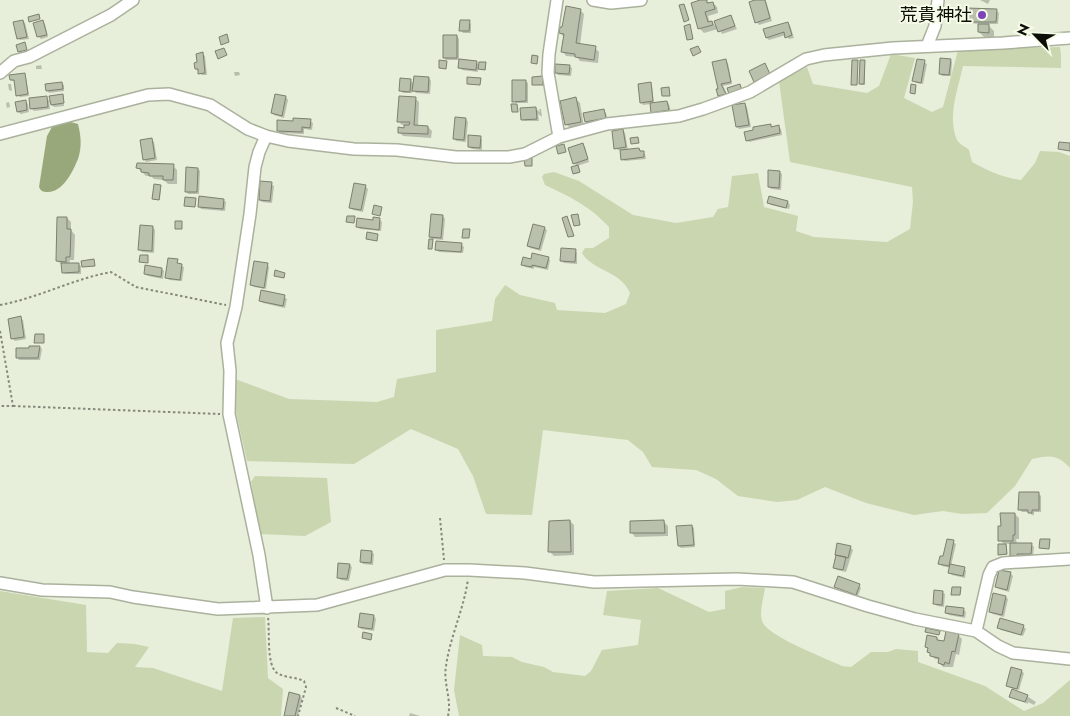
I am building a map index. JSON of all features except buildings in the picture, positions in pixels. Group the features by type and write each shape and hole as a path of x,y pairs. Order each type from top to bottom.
{"street":[{"path":"0,73 14,61 29,57 103,19 133,0"},
{"path":"558,0 548,72 560,137"},
{"path":"593,0 611,3 641,0"},
{"path":"927,46 935,26 938,0"},
{"path":"0,134 148,95 169,94 210,105 248,129 266,136 288,141 354,149 397,150 456,156 509,157 525,154 560,137 607,124 679,116 703,109 750,92 806,59 848,52 1070,38"},
{"path":"266,136 255,167 236,307 227,343 230,371 229,414 259,555 267,608"},
{"path":"976,631 988,575 993,567 1003,563 1070,559"},
{"path":"0,583 42,590 110,592 218,609 318,605 445,570 526,572 594,582 738,579 793,582 915,619 976,631 998,646 1013,653 1070,659"}],"path":[{"path":"0,305 20,301 111,272 136,287 236,307"},
{"path":"0,331 13,406"},
{"path":"0,406 229,414"},
{"path":"440,518 445,570"},
{"path":"448,716 450,710 445,678 446,667 464,603 469,570"},
{"path":"267,608 272,668 282,675 299,678 304,681 306,687 298,716"},
{"path":"336,708 355,716"}],"shaded area":[{"path":"1060,47 1061,68 963,66 954,103 953,122 957,140 969,150 972,162 989,171 1021,180 1035,163 1040,151 1059,152 1070,156 1070,468 1061,460 1053,457 1032,459 1015,486 987,513 962,514 943,511 914,515 866,503 825,487 797,500 777,502 738,496 716,479 696,470 652,467 643,452 628,440 543,430 532,515 486,514 473,476 458,449 411,429 354,464 247,461 230,386 235,379 289,399 377,402 394,397 397,379 436,372 436,330 492,321 495,299 505,285 520,295 555,303 557,310 605,313 626,304 630,293 626,285 614,275 593,264 582,253 585,248 593,248 609,238 609,227 579,203 545,185 542,177 544,174 554,172 579,181 633,215 676,223 713,217 718,209 728,207 732,176 758,173 764,207 798,216 796,231 814,237 887,242 910,229 913,202 912,187 790,162 779,81 807,67 813,84 867,93 879,86 891,54 915,58 904,98 932,112 943,107 958,50"},
{"path":"67,121 78,124 81,142 78,159 63,185 53,191 43,191 39,187 47,136 52,127"},
{"path":"255,476 327,478 331,522 305,536 260,534 251,482"},
{"path":"742,587 765,588 761,615 763,623 768,629 811,653 842,666 851,667 871,652 888,652 896,649 918,651 918,662 985,686 1024,711 1043,703 1070,680 1070,716 459,716 454,690 460,635 482,645 483,656 512,657 522,662 544,667 553,672 585,676 591,671 602,650 638,645 641,620 603,615 607,591 658,588 709,612 725,609 725,591"},
{"path":"0,591 86,605 87,652 108,653 117,643 149,647 135,667 153,668 222,691 233,618 265,617 268,678 283,689 281,716 0,716"}],"place":[{"name":"荒貴神社","path":"982,15"}]}
